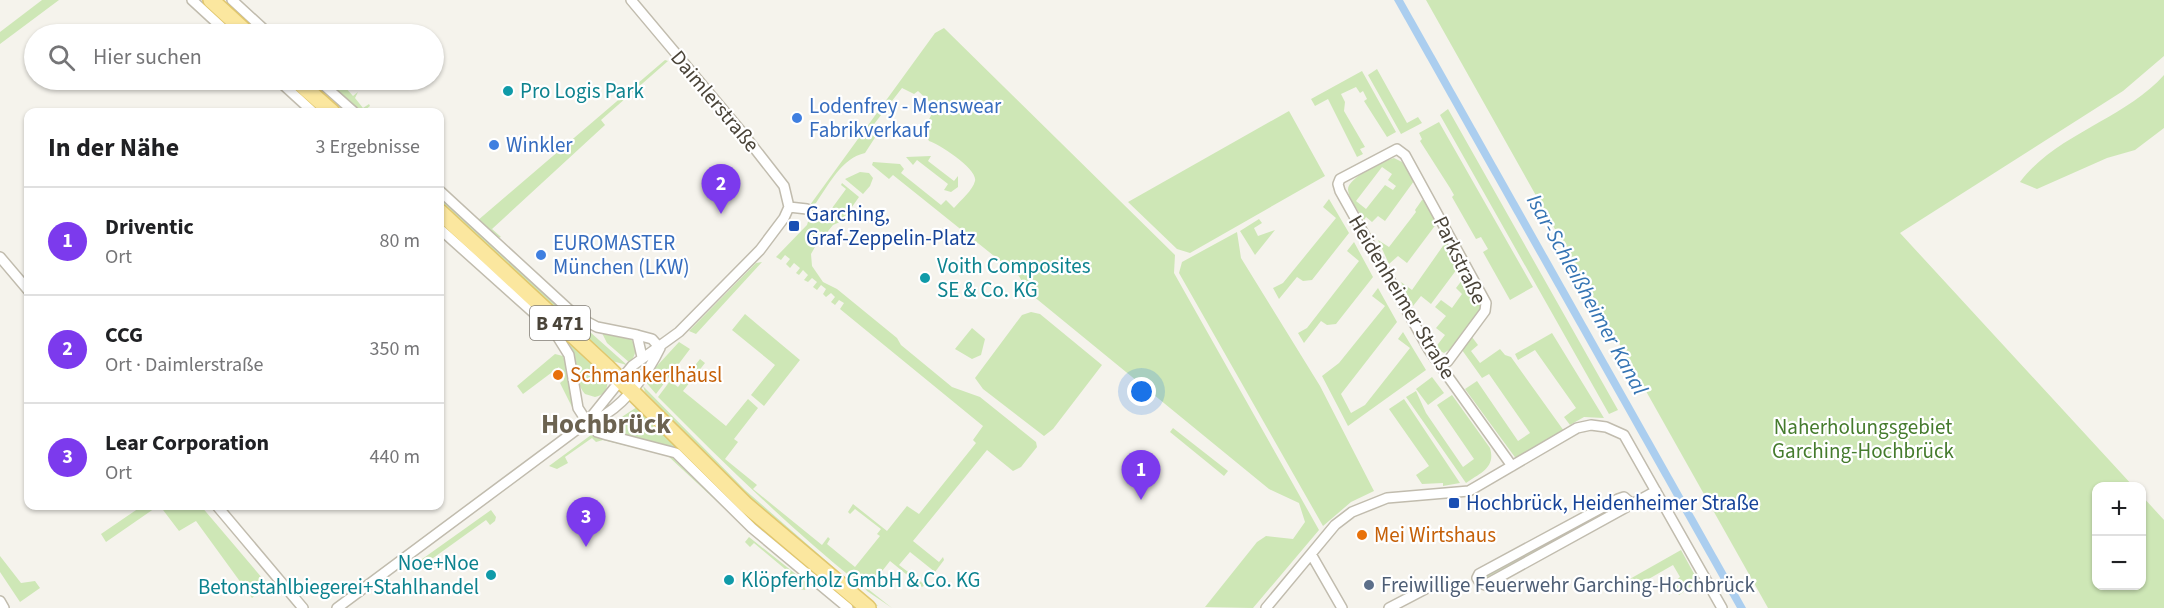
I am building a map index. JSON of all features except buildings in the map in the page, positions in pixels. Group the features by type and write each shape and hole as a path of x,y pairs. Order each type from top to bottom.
{"main road":[{"path":"211,0 237,24"},
{"path":"307,90 328,108"},
{"name":"B 471","path":"444,216 626,385 746,505 868,608"}],"street":[{"path":"192,0 218,24"},
{"path":"232,0 258,24"},
{"name":"Daimlerstraße","path":"631,0 777,176 787,193 789,207"},
{"path":"289,90 309,108"},
{"path":"329,90 350,108"},
{"name":"Heidenheimer Straße","path":"1398,149 1340,178 1338,184 1415,325 1441,366 1512,466"},
{"name":"Parkstraße","path":"1398,149 1405,155 1486,303 1485,311 1448,361 1441,366"},
{"path":"444,195 576,316 597,327 652,339 660,348"},
{"path":"587,422 608,413 642,357 660,348 679,332 760,250 784,218 789,207 807,209"},
{"path":"444,233 554,331 565,345 578,408 597,432 676,453 752,528 848,608"},
{"path":"0,257 24,285"},
{"path":"636,335 642,357"},
{"path":"337,608 587,422 654,360 660,348"},
{"path":"1266,608 1335,525 1366,506 1387,498 1469,491 1566,432 1591,425 1606,427 1624,435 1722,608"},
{"path":"1632,504 1624,497 1618,499 1479,574 1477,578 1485,585 1656,491"},
{"path":"220,510 303,608"},
{"path":"1311,555 1342,608"},
{"path":"1389,608 1433,585"},
{"path":"0,601 4,608"}],"green space":[{"path":"42,0 59,0 0,44 0,32"},
{"name":"Naherholungsgebiet Garching-Hochbrück","path":"1426,0 2164,0 2164,56 2123,91 1900,233 2129,482 2092,482 2092,590 2146,590 2146,500 2164,520 2164,608 1768,608"},
{"path":"944,28 1175,255 1174,273 1319,530 1253,608 1205,607 1257,542 1266,536 1293,539 1305,522 1299,503 1269,489 1027,291 1019,276 893,175 889,179 872,165 873,162 900,164 904,169 901,173 941,205 946,200 954,208 972,188 975,181 970,170 949,152 929,141 924,130 935,107 918,91 914,94 902,88 871,128 878,133 865,153 849,160 831,180 816,203 810,205 935,33"},
{"path":"665,60 668,61 601,120 605,125 492,229 501,237 496,239 477,221"},
{"path":"1377,69 1407,123 1418,117 1422,123 1401,134 1368,75"},
{"path":"1362,71 1396,132 1387,137 1364,101 1367,99 1363,91 1360,93 1356,87 1341,94 1345,102 1344,111 1365,147 1360,149 1363,154 1357,157 1328,99 1315,106 1311,99"},
{"path":"2164,75 2164,128 2135,150 2107,158 2037,189 2020,182 2052,151 2130,104"},
{"path":"335,90 348,90 353,96 358,92 355,98 363,108 356,108"},
{"path":"1448,109 1618,410 1609,414 1440,115"},
{"path":"1289,111 1325,176 1190,253 1177,249 1128,202"},
{"path":"1439,122 1533,287 1510,300 1483,252 1488,249 1481,237 1476,239 1452,197 1454,195 1420,141 1422,139 1419,133"},
{"path":"931,156 928,161 954,181 958,176 958,187 951,192 944,190 948,184 917,160 913,165 906,157"},
{"path":"1394,158 1402,162 1414,181 1385,221 1378,216 1372,222 1366,217 1364,220 1350,198 1349,185 1359,175 1374,166","holes":["1382,167 1392,174 1388,180 1396,186 1393,190 1385,185 1366,209 1356,201"]},
{"path":"860,172 869,173 873,178 863,194 845,179"},
{"path":"842,183 859,197 842,221 833,225 811,254 812,266 823,282 837,289 952,387 980,397 1036,442 1037,447 1021,467 1013,471 987,450 913,541 939,562 943,557 944,560 935,572 910,552 899,565 925,585 922,587 890,561 868,589 892,608 867,591 864,587 867,583 860,578 857,582 779,515 658,397 670,381 678,387 700,359 705,363 683,391 726,426 748,399 758,408 734,439 738,442 725,459 757,485 753,489 822,545 828,537 830,539 827,544 855,567 880,536 877,534 881,529 855,509 850,514 848,512 853,504 887,531 907,506 919,514 976,443 973,440 983,426 840,309 844,303 839,300 835,305 831,302 835,297 831,293 826,297 823,294 826,289 821,285 817,290 813,287 817,282 812,278 808,282 804,280 808,275 803,270 799,275 796,273 800,268 794,263 790,268 786,264 790,259 785,255 781,260 776,257 807,225 810,215 821,214 821,211 827,215 846,189 841,185"},
{"path":"1329,199 1349,233 1312,280 1303,281 1297,277 1279,299 1273,288 1283,283 1336,218 1323,207"},
{"path":"1422,200 1425,200 1437,223 1407,263 1398,256 1389,264 1378,240 1389,247 1416,212"},
{"path":"444,202 627,365 612,361 444,209"},
{"path":"1259,219 1262,223 1254,228 1258,236 1275,230 1255,255 1240,231"},
{"path":"444,222 606,376 607,387 599,396 585,394 581,388 567,340 444,228"},
{"path":"1237,232 1241,258 1320,386 1374,491 1351,502 1323,526 1179,273 1182,262"},
{"path":"1354,242 1373,277 1336,324 1327,325 1321,321 1304,343 1298,333 1307,328 1359,261 1347,251"},
{"path":"1445,243 1449,244 1460,265 1431,304 1421,296 1413,306 1401,282 1412,290"},
{"path":"762,262 696,334 689,331 756,263"},
{"path":"1466,275 1483,305 1452,348 1444,353 1435,348 1445,335 1436,328 1446,316 1435,307 1441,300 1452,308 1462,294 1456,288"},
{"path":"1378,288 1397,322 1341,394 1351,413 1365,405 1410,348 1398,339 1403,332 1426,370 1348,426 1322,376 1339,363 1385,306 1372,296"},
{"path":"1031,312 1040,314 1102,365 1053,429 1044,436 983,389 975,378 1022,315"},
{"path":"745,314 800,360 764,406 751,395 775,365 732,330"},
{"path":"972,328 985,339 981,355 972,359 955,349"},
{"path":"602,333 631,339 635,345 635,351 630,363 607,343"},
{"path":"1552,333 1604,418 1584,417 1570,425 1564,417 1576,408 1535,350 1518,360 1515,354"},
{"path":"1472,337 1478,345 1471,351 1480,363 1500,349 1505,355 1511,357 1564,431 1517,460 1465,389 1477,381 1518,441 1530,433 1489,374 1482,378 1462,350"},
{"path":"679,342 690,349 656,394 644,380"},
{"path":"555,354 563,356 565,362 574,411 560,383 564,380 559,367 523,394 517,386"},
{"path":"1432,377 1444,393 1428,405 1416,389"},
{"path":"643,386 745,490 878,606 875,606 769,518 645,392"},
{"path":"1416,391 1426,413 1463,467 1474,459 1437,405 1452,395 1490,448 1491,460 1486,469 1466,483 1406,397"},
{"path":"1404,399 1460,483 1443,486 1443,483 1422,484 1416,475 1429,466 1389,409"},
{"path":"637,407 730,497 860,608 854,608 771,541 679,452 631,438 617,431 614,422"},
{"path":"1173,428 1228,471 1224,476 1170,432"},
{"path":"591,435 671,456 726,510 668,456 603,440 596,442 592,438 565,457 568,463 557,469 549,466"},
{"path":"1619,504 1621,505 1486,578 1486,576"},
{"path":"136,510 152,510 106,542 101,534"},
{"path":"163,510 204,510 268,585 252,598 196,521 179,531"},
{"path":"491,510 496,517 490,525 486,520 429,561 433,567 427,571 418,564 418,562"},
{"path":"749,537 807,583 805,590 799,589 782,574 785,569 754,543 750,547 745,542"},
{"path":"1681,550 1698,581 1679,595 1672,583 1680,577 1673,565 1633,588 1628,580"},
{"path":"0,556 21,583 35,581 40,588 20,602 0,572"}],"water":[{"path":"1394,0 1403,0 1746,608 1737,608"}],"place":[{"name":"Pro Logis Park","path":"508,91"},
{"name":"Lodenfrey - Menswear Fabrikverkauf","path":"797,118"},
{"name":"Winkler","path":"494,145"},
{"name":"CCG","path":"721,214"},
{"name":"Garching, Graf-Zeppelin-Platz","path":"794,226"},
{"name":"EUROMASTER München (LKW)","path":"541,255"},
{"name":"Voith Composites SE & Co. KG","path":"925,278"},
{"name":"Schmankerlhäusl","path":"558,375"},
{"name":"Driventic","path":"1141,500"},
{"name":"Hochbrück, Heidenheimer Straße","path":"1454,503"},
{"name":"Mei Wirtshaus","path":"1362,535"},
{"name":"Lear Corporation","path":"586,547"},
{"name":"Noe+Noe Betonstahlbiegerei+Stahlhandel","path":"491,575"},
{"name":"Klöpferholz GmbH & Co. KG","path":"729,580"},
{"name":"Freiwillige Feuerwehr Garching-Hochbrück","path":"1369,585"}],"district":[{"name":"Hochbrück","path":"606,424"}],"water label":[{"name":"Isar-Schleißheimer Kanal","path":"1588,294"}]}
